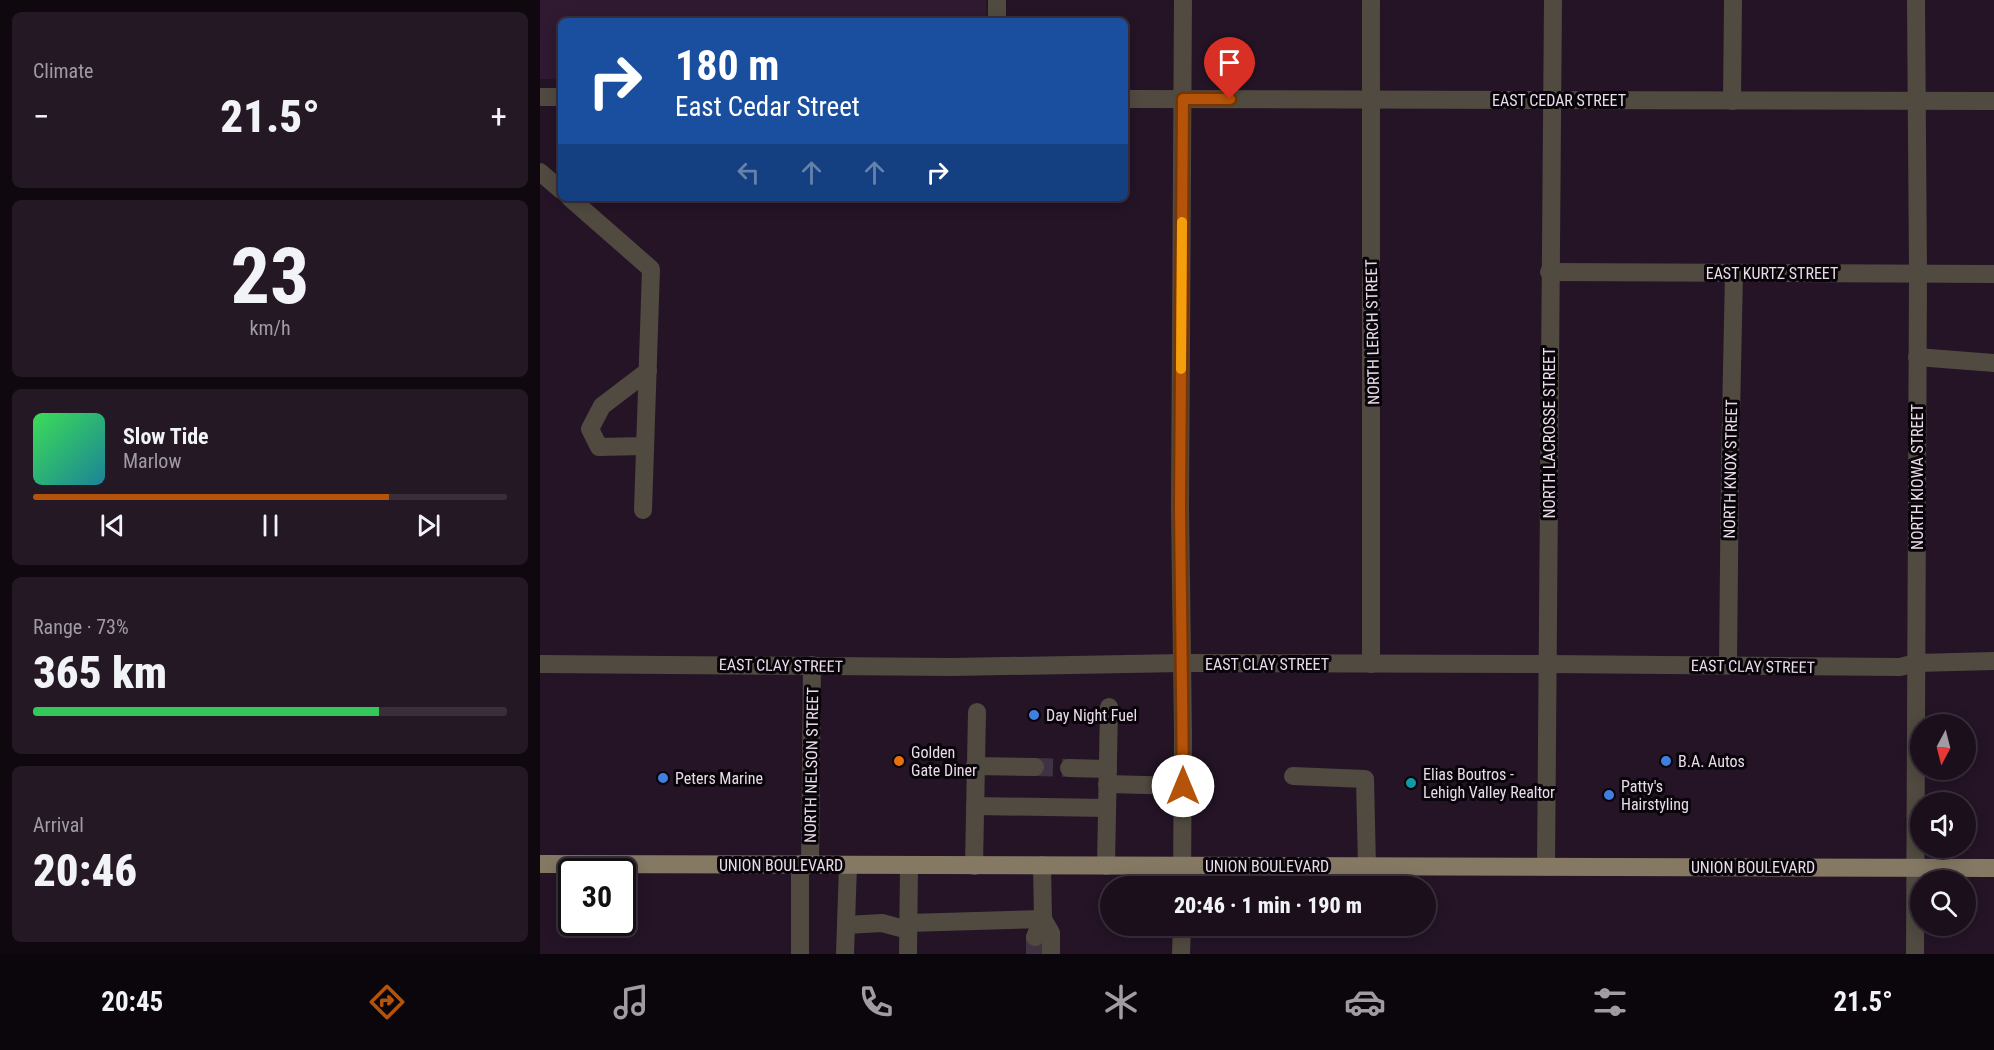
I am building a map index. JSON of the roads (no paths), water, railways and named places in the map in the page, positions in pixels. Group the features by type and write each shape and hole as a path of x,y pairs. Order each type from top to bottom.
{"main road":[{"name":"UNION BOULEVARD","path":"540,864 1994,868"}],"street":[{"path":"997,0 997,18"},
{"path":"1182,876 1183,663 1180,507 1183,0"},
{"name":"NORTH LERCH STREET","path":"1371,0 1373,377 1371,664"},
{"name":"NORTH LACROSSE STREET","path":"1546,867 1549,272 1553,0"},
{"path":"1732,101 1733,0"},
{"name":"NORTH KIOWA STREET","path":"1915,954 1916,0"},
{"path":"540,97 558,97"},
{"name":"EAST CEDAR STREET","path":"1128,99 1994,101"},
{"path":"540,172 558,187"},
{"path":"573,201 651,269 644,510"},
{"name":"EAST KURTZ STREET","path":"1549,272 1994,274"},
{"name":"NORTH KNOX STREET","path":"1728,665 1734,273"},
{"path":"1917,357 1994,363"},
{"path":"645,446 599,447 590,429 602,406 648,371"},
{"name":"EAST CLAY STREET","path":"540,664 952,667 1183,663 1548,664 1900,668 1916,663 1994,661"},
{"name":"NORTH NELSON STREET","path":"800,954 812,665"},
{"path":"1106,866 1109,707"},
{"path":"974,866 977,712"},
{"path":"975,766 1035,767"},
{"path":"1069,768 1107,777 1183,786"},
{"path":"1293,776 1365,778 1368,866"},
{"path":"975,806 1107,808"},
{"path":"845,954 848,865"},
{"path":"909,866 909,953"},
{"path":"1035,937 1043,920 1042,866"},
{"path":"846,925 882,923 908,927 1043,920"},
{"path":"1043,920 1051,933 1051,954"},
{"path":"1181,954 1182,936"}],"tunnel":[{"path":"1035,767 1069,768"},
{"path":"1035,937 1035,954"}],"place":[{"name":"Day Night Fuel","path":"1034,715"},
{"name":"Golden Gate Diner","path":"899,761"},
{"name":"B.A. Autos","path":"1666,761"},
{"name":"Peters Marine","path":"663,778"},
{"name":"Elias Boutros - Lehigh Valley Realtor","path":"1411,783"},
{"name":"Patty's Hairstyling","path":"1609,795"}]}
